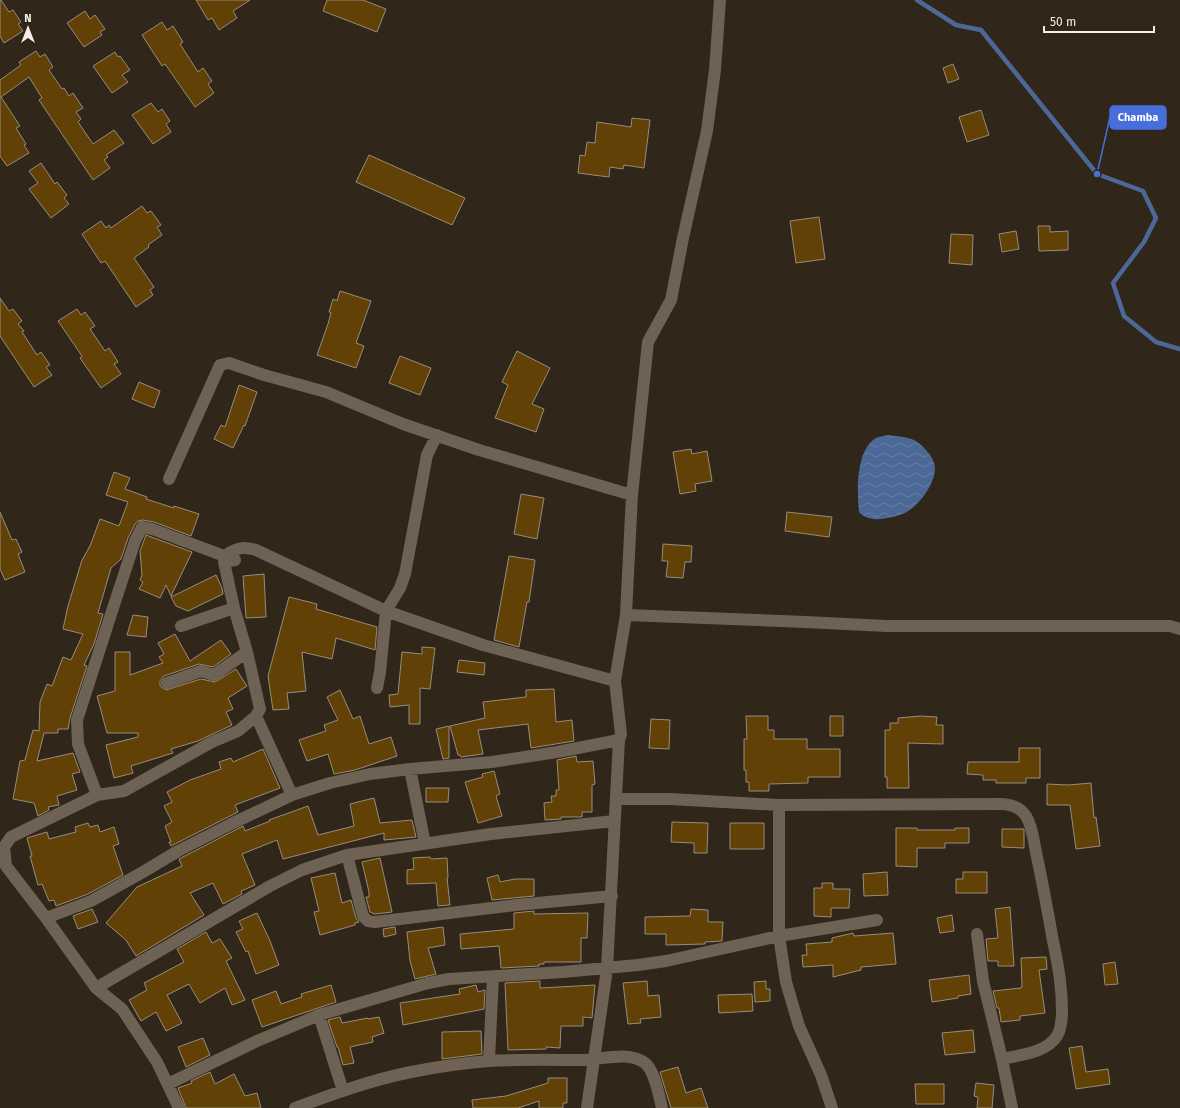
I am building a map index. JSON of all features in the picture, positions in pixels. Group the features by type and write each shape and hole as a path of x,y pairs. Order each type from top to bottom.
{"street":[{"path":"587,1108 607,969 612,896 614,821 619,740 621,734 615,681 626,615 632,496 648,342 671,300 707,131 715,70 720,0"},
{"path":"169,479 220,365 229,363 264,375 326,392 403,424 479,450 632,496"},
{"path":"377,688 386,611 400,588 405,574 427,455 437,435"},
{"path":"97,795 78,744 77,720 114,605 142,527 152,529 235,560"},
{"path":"235,560 229,553 237,548 246,547 256,550 386,611 483,645 615,681"},
{"path":"179,1108 157,1062 122,1009 96,988 46,918 6,866 4,847 11,837 97,795 124,791 212,742 238,731 256,716 260,709 247,652 234,608 224,562 235,560"},
{"path":"181,626 234,608"},
{"path":"626,615 886,626 1170,626 1180,629"},
{"path":"167,683 201,671 214,675 247,652"},
{"path":"256,716 292,795"},
{"path":"46,918 91,901 178,851 233,823 292,795 330,783 370,774 492,762 557,752 619,740"},
{"path":"410,769 425,844"},
{"path":"616,800 670,800 779,805 1010,804 1020,810 1027,817 1031,829 1044,887 1057,962 1062,1004 1061,1027 1052,1043 1037,1051 1002,1059"},
{"path":"779,805 779,936 786,982 799,1026 821,1074 832,1108"},
{"path":"96,988 270,886 302,870 347,854 491,834 614,821"},
{"path":"347,854 363,916 368,921 376,922 516,905 612,896"},
{"path":"168,1084 257,1041 319,1015 449,979 607,969 666,961 779,936 877,920"},
{"path":"977,934 983,981 1012,1108"},
{"path":"489,1061 493,976"},
{"path":"319,1015 343,1091"},
{"path":"295,1108 373,1081 409,1072 489,1061 594,1059 627,1056 638,1059 650,1068 662,1108"}],"water":[{"path":"886,435 900,436 914,440 921,445 933,460 935,468 934,474 929,487 921,500 910,510 893,517 872,519 863,516 859,512 858,485 860,465 867,447 872,441"}],"building":[{"path":"0,0 9,12 13,10 21,22 18,24 23,31 4,43 0,36"},
{"path":"196,0 250,0 233,11 237,18 219,30 212,18 208,20"},
{"path":"327,0 363,0 386,9 377,32 323,11"},
{"path":"85,11 90,19 95,15 105,29 100,32 102,35 84,47 67,23"},
{"path":"162,22 167,30 173,26 183,42 180,44 198,72 203,68 212,81 208,84 214,93 195,107 165,64 162,66 142,35"},
{"path":"36,51 40,57 45,54 53,67 49,70 62,89 64,88 69,96 73,93 83,108 76,112 81,119 78,122 93,144 114,130 124,143 106,155 108,157 104,160 110,168 93,180 39,100 42,98 29,77 1,97 20,126 16,128 26,144 24,145 29,153 7,166 0,156 0,80 21,65 19,62"},
{"path":"115,52 118,57 120,56 130,70 122,75 128,82 112,93 93,66"},
{"path":"953,64 959,79 948,83 943,68"},
{"path":"151,103 158,112 162,109 170,121 166,124 171,132 153,144 132,115"},
{"path":"981,110 989,135 967,142 959,117"},
{"path":"632,118 650,120 644,168 624,165 623,169 610,167 609,177 578,173 580,155 585,156 587,142 595,143 597,122 631,127"},
{"path":"369,155 465,198 452,225 356,182"},
{"path":"41,163 55,184 57,182 67,195 64,198 69,204 51,218 29,189 38,183 29,171"},
{"path":"142,206 147,213 151,211 161,225 157,227 162,235 134,258 154,287 150,290 153,295 136,307 105,261 101,263 82,234 101,221 106,228 109,225 111,228"},
{"path":"819,217 825,259 796,263 790,221"},
{"path":"1038,226 1050,226 1050,232 1068,231 1068,250 1039,251"},
{"path":"1016,231 1019,249 1002,252 999,234"},
{"path":"951,234 973,235 972,265 949,263"},
{"path":"340,291 371,301 356,343 364,346 356,368 317,355 328,324 331,313 329,312 333,299 337,301"},
{"path":"0,298 9,311 13,309 22,321 18,324 24,331 22,332 37,355 41,352 50,365 46,367 52,375 34,387 0,336"},
{"path":"77,309 81,315 85,312 95,326 90,329 105,351 109,348 118,362 114,364 121,374 101,388 80,358 82,356 58,321"},
{"path":"517,351 550,368 532,404 544,409 536,432 495,418 508,385 502,382"},
{"path":"400,356 431,368 420,395 389,383"},
{"path":"139,382 160,391 154,408 132,399"},
{"path":"239,385 257,392 245,426 244,425 233,448 214,439 221,425 225,427"},
{"path":"691,449 692,454 707,451 712,481 695,484 696,491 680,494 673,452"},
{"path":"114,472 130,478 125,489 147,497 146,499 199,514 191,536 154,522 143,520 138,521 128,538 121,559 111,568 98,613 103,614 94,644 84,665 87,666 70,718 68,729 58,729 58,733 44,733 37,761 73,753 80,772 72,774 77,790 57,796 59,805 48,807 49,810 38,816 34,803 13,799 20,761 25,760 33,730 39,731 40,702 47,684 52,686 63,657 71,660 83,634 63,629 68,606 82,560 90,546 100,519 119,526 128,502 106,495"},
{"path":"521,494 544,498 537,539 514,534"},
{"path":"0,512 12,540 16,539 22,552 18,554 25,572 5,580 0,569"},
{"path":"787,512 832,517 829,537 785,531"},
{"path":"146,535 192,552 171,596 166,585 160,598 139,589 143,582 140,580 142,575 140,551"},
{"path":"663,544 692,546 691,562 685,562 683,578 666,577 668,561 662,561"},
{"path":"509,556 535,560 529,602 527,602 519,647 494,640"},
{"path":"264,574 266,617 246,618 243,576"},
{"path":"216,575 223,594 188,611 176,606 171,597"},
{"path":"289,597 317,604 316,609 377,627 375,650 336,638 332,659 302,652 306,691 287,693 289,709 273,710 268,676"},
{"path":"133,615 148,617 146,637 127,635"},
{"path":"175,634 190,661 221,640 231,654 213,667 199,664 164,676 160,681 160,686 166,690 201,679 215,682 236,669 247,686 228,698 233,709 226,712 232,725 198,741 171,749 173,753 131,766 133,773 114,778 106,745 138,737 138,733 107,733 97,696 115,691 115,652 130,652 130,675 163,663 159,657 164,654 158,643"},
{"path":"422,647 435,648 430,689 420,688 420,724 409,724 409,705 390,707 389,695 398,694 402,652 422,654"},
{"path":"459,660 485,663 484,675 457,672"},
{"path":"554,689 556,722 572,720 574,741 531,748 528,724 478,730 483,754 461,757 458,755 450,726 485,718 483,702 526,697 526,690"},
{"path":"340,690 353,719 360,716 369,744 391,737 397,756 355,770 334,774 328,754 307,761 299,740 326,731 324,725 338,720 327,697"},
{"path":"746,716 768,716 768,730 774,730 774,739 807,739 807,749 840,749 840,777 808,777 808,783 769,784 769,791 749,791 749,782 746,782 746,770 744,770 744,739 747,739"},
{"path":"830,716 843,716 843,736 830,736"},
{"path":"921,716 937,717 936,725 943,725 943,744 908,743 909,788 887,788 887,777 885,777 885,730 890,730 890,723 898,723 898,718"},
{"path":"651,719 670,720 669,749 649,748"},
{"path":"449,726 449,758 443,759 436,729"},
{"path":"1019,748 1040,748 1040,778 1026,778 1026,783 996,783 996,780 983,780 983,775 967,774 968,762 1019,762"},
{"path":"263,749 280,788 235,805 238,812 171,846 165,826 172,822 164,806 172,802 167,792 190,780 221,769 219,762 231,758 233,762"},
{"path":"576,756 577,762 593,761 595,784 592,785 592,812 582,812 582,817 561,817 561,819 545,820 544,803 552,802 551,796 556,796 556,790 559,790 557,760"},
{"path":"494,771 500,794 496,796 502,816 478,823 465,782 483,777 482,774"},
{"path":"1091,783 1094,818 1096,817 1100,846 1076,849 1070,805 1047,805 1047,784 1068,785"},
{"path":"426,788 449,788 448,802 426,802"},
{"path":"374,798 380,823 412,820 416,837 384,840 384,833 283,859 277,840 242,854 255,885 241,891 242,894 223,904 213,883 190,893 204,915 136,956 126,940 106,923 137,887 182,866 179,859 243,826 245,831 270,821 269,820 308,806 318,835 354,826 350,804"},
{"path":"672,822 708,823 707,853 694,853 694,843 671,842"},
{"path":"88,823 90,827 98,825 100,832 114,827 119,844 113,846 123,875 88,894 56,906 54,900 49,901 42,884 38,885 27,838 47,832 49,839 76,832 75,827"},
{"path":"730,823 764,823 764,849 730,849"},
{"path":"896,828 917,828 917,830 955,830 955,828 969,828 969,843 945,843 945,848 917,848 917,867 896,866"},
{"path":"1002,829 1024,829 1024,848 1002,847"},
{"path":"430,857 431,859 447,858 447,878 450,905 438,906 436,883 407,884 407,870 414,869 413,858"},
{"path":"380,858 392,912 375,914 370,912 366,897 369,897 369,892 362,862"},
{"path":"887,872 888,895 864,896 863,874"},
{"path":"963,872 987,872 987,893 956,893 956,879 963,879"},
{"path":"335,873 342,903 351,900 356,918 359,922 355,923 355,925 320,935 314,912 319,911 311,878"},
{"path":"498,875 500,882 515,879 534,879 534,896 492,900 487,878"},
{"path":"822,883 833,883 833,889 850,889 849,908 831,908 831,917 814,916 814,888 822,888"},
{"path":"1010,907 1014,966 998,966 998,961 988,961 986,939 998,938 995,909"},
{"path":"92,909 98,922 78,929 73,916"},
{"path":"691,909 708,910 708,922 723,922 722,941 705,942 705,944 666,945 666,934 645,934 645,917 690,916"},
{"path":"534,911 534,914 588,913 587,938 581,938 581,962 544,962 544,964 539,964 539,966 501,968 499,946 461,949 460,934 514,929 514,913"},
{"path":"257,913 279,965 256,974 248,951 246,952 236,932 243,929 239,921"},
{"path":"952,915 954,931 940,933 937,918"},
{"path":"395,927 396,934 384,937 383,929"},
{"path":"443,927 445,945 428,948 436,974 415,979 410,961 407,932"},
{"path":"206,932 212,943 220,939 232,958 226,961 245,1000 232,1005 225,988 200,1003 189,984 167,995 182,1023 166,1031 156,1012 141,1021 129,1000 147,990 144,983 184,962 177,949"},
{"path":"853,933 854,936 893,933 896,964 861,967 861,970 833,977 833,965 803,967 802,955 807,955 806,944 832,942 832,938"},
{"path":"1046,957 1047,969 1039,970 1045,1013 1020,1016 1020,1020 1001,1022 999,1008 997,1008 993,991 1022,987 1021,958"},
{"path":"1115,962 1118,984 1105,985 1103,964"},
{"path":"969,975 971,994 958,996 958,998 932,1002 929,980"},
{"path":"540,981 540,988 595,985 592,1018 583,1017 583,1026 561,1026 560,1048 546,1047 546,1049 508,1050 505,983"},
{"path":"647,981 648,996 659,995 661,1017 640,1019 641,1023 628,1024 623,983"},
{"path":"766,981 766,989 770,989 770,1001 755,1002 754,982"},
{"path":"331,985 336,1002 262,1027 252,1000 276,991 281,1004 302,997 301,994"},
{"path":"476,985 478,992 485,990 484,1009 403,1025 400,1003 460,994 459,989"},
{"path":"752,994 753,1011 719,1013 718,995"},
{"path":"340,1017 342,1023 379,1017 384,1033 372,1037 373,1042 350,1047 354,1063 343,1065 328,1020"},
{"path":"973,1030 975,1052 945,1055 942,1033"},
{"path":"481,1031 482,1054 442,1059 442,1032"},
{"path":"203,1038 210,1055 186,1067 178,1047"},
{"path":"1082,1046 1086,1072 1108,1069 1110,1084 1076,1089 1069,1048"},
{"path":"678,1067 686,1093 701,1088 708,1108 671,1108 660,1072"},
{"path":"210,1072 215,1084 234,1074 245,1096 257,1093 261,1108 186,1108 178,1088 192,1083 191,1081"},
{"path":"548,1078 567,1078 567,1103 563,1103 563,1108 539,1108 539,1101 518,1108 473,1108 472,1100 506,1096 548,1083"},
{"path":"976,1083 994,1085 992,1108 977,1108 978,1097 974,1096"},
{"path":"915,1084 944,1084 944,1104 916,1104"}],"waterway":[{"path":"917,0 956,25 981,30 1097,174 1143,191 1156,218 1144,242 1113,283 1124,316 1156,342 1180,349"}],"place":[{"name":"Chamba","path":"1097,174"}]}
